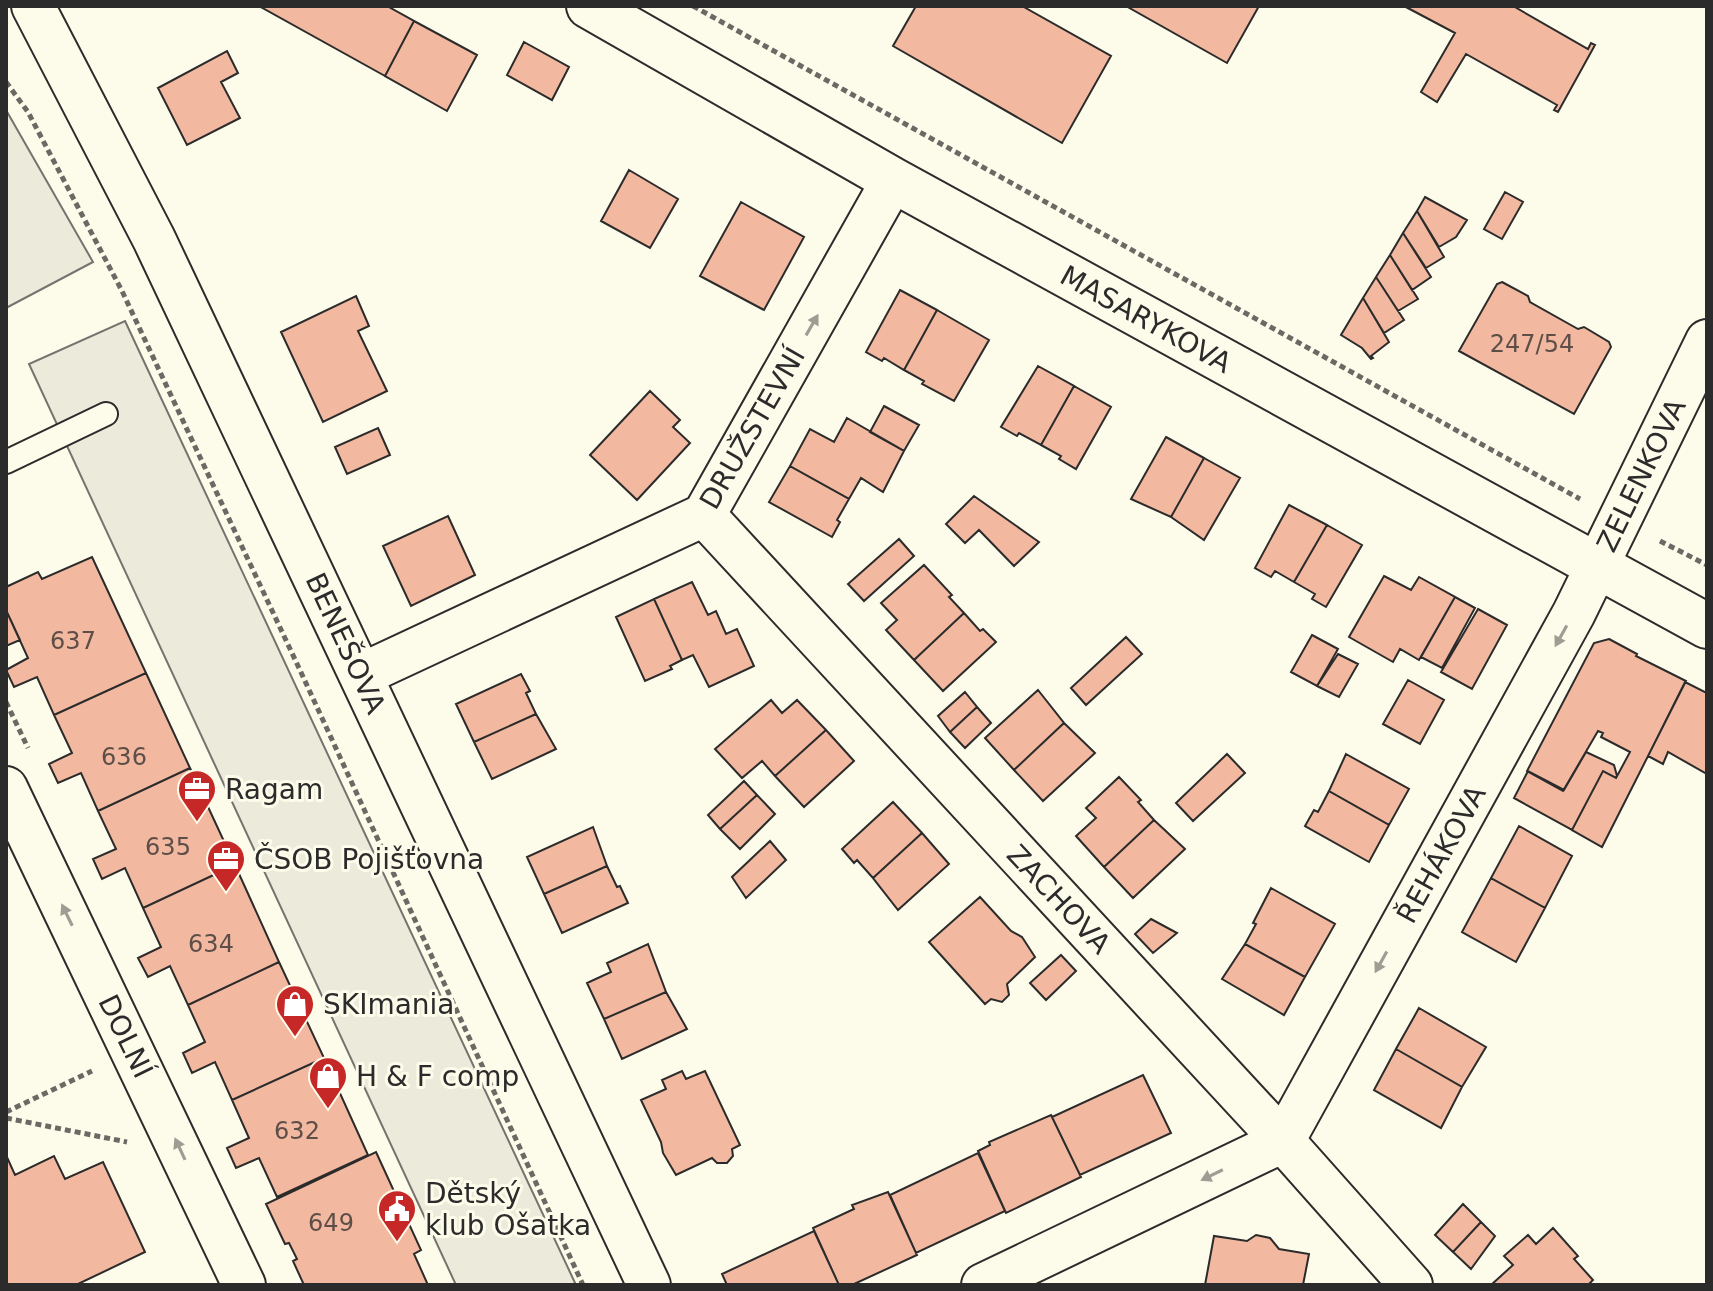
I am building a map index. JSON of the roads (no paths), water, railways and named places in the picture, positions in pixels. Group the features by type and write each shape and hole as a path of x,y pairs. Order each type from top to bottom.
{"main road":[{"name":"MASARYKOVA","path":"589,6 893,180 1707,626"}],"street":[{"name":"BENEŠOVA","path":"33,6 154,239 649,1285"},
{"name":"DRUŽSTEVNÍ","path":"361,675 704,515 893,180"},
{"name":"ZELENKOVA","path":"1597,567 1705,348"},
{"name":"ZACHOVA","path":"704,515 1283,1141 1411,1285"},
{"name":"ŘEHÁKOVA","path":"1283,1141 1597,567"},
{"name":"DOLNÍ","path":"6,788 244,1285"},
{"path":"983,1285 1283,1141"}],"lane":[{"path":"6,462 106,414"}],"place":[{"name":"Ragam","path":"197,823"},
{"name":"ČSOB Pojišťovna","path":"226,893"},
{"name":"SKImania","path":"295,1038"},
{"name":"H & F comp","path":"328,1110"},
{"name":"Dětský klub Ošatka","path":"397,1243"}]}
